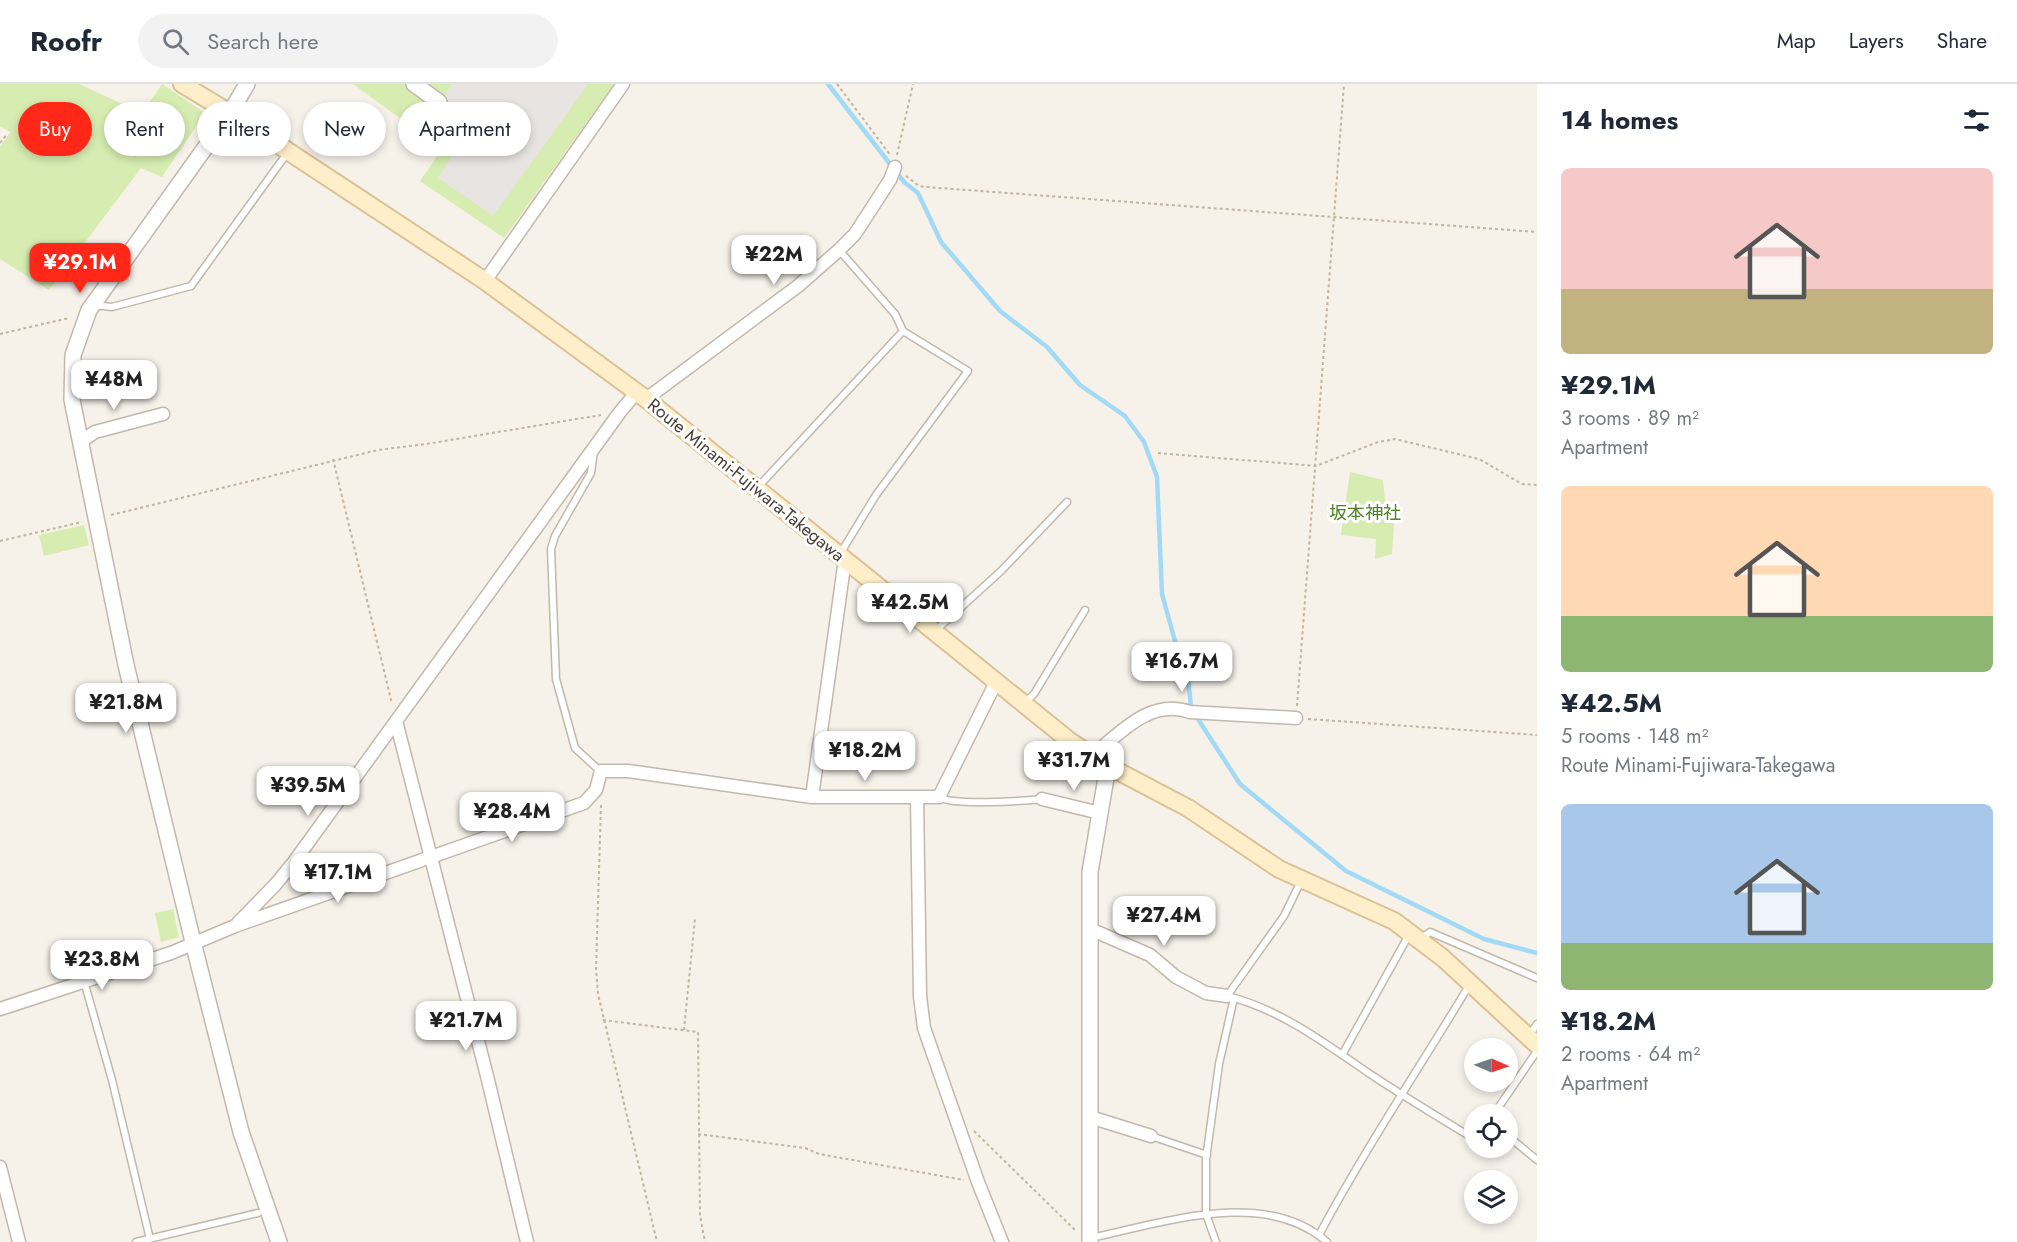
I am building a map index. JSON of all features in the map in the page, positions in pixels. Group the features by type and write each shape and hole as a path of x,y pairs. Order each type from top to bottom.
{"main road":[{"name":"Route Minami-Fujiwara-Takegawa","path":"182,84 212,102"},
{"name":"Route Minami-Fujiwara-Takegawa","path":"291,153 485,282 641,396 1071,742 1108,766 1188,808 1279,869 1394,921 1415,936 1535,1039"}],"street":[{"path":"236,102 247,84"},
{"path":"414,84 439,102"},
{"path":"485,282 623,84"},
{"path":"199,156 92,305 84,320 75,348 72,400 126,665 193,942 241,1132 279,1242"},
{"path":"235,926 294,862 620,412 798,286 840,250 855,234 894,171"},
{"path":"80,442 95,432 163,414"},
{"path":"812,797 842,557"},
{"path":"0,1009 171,953 235,926 584,803 596,790 600,771 628,771 812,797 939,797 996,682"},
{"path":"1093,755 1133,722 1149,713 1164,709 1177,708 1190,712 1296,718"},
{"path":"396,721 432,855 527,1242"},
{"path":"1090,1240 1090,872 1108,766"},
{"path":"917,797 920,996 924,1028 978,1182 1002,1242"},
{"path":"1042,800 1100,813"},
{"path":"1090,930 1150,955 1176,977 1206,993 1231,997"},
{"path":"1090,1117 1151,1136"},
{"path":"0,1167 18,1242"}],"lane":[{"path":"92,305 111,307 191,286 286,156"},
{"path":"840,250 895,314 903,331 968,371 889,476 842,557"},
{"path":"757,488 903,331"},
{"path":"594,448 591,473 555,536 551,549 556,679 575,748 600,771"},
{"path":"935,632 1000,571 1067,502"},
{"path":"1024,704 1034,694 1085,610"},
{"path":"939,797 944,800 974,801 1042,800"},
{"path":"1216,1242 1206,1214 1207,1155 1219,1064 1231,997 1284,916 1302,879"},
{"path":"1342,1055 1415,936 1430,932 1537,978"},
{"path":"84,981 112,1080 150,1239"},
{"path":"1319,1235 1347,1183 1403,1096 1470,983"},
{"path":"1231,997 1253,1002 1279,1015 1464,1133"},
{"path":"1499,1104 1535,1039"},
{"path":"1151,1136 1207,1155"},
{"path":"1518,1144 1537,1160"},
{"path":"1090,1240 1222,1211 1272,1214 1319,1235 1327,1242"},
{"path":"136,1242 258,1213"}],"path":[{"path":"837,84 895,161 913,84"},
{"path":"1344,84 1296,718 1537,735"},
{"path":"0,143 7,134"},
{"path":"894,171 926,187 1537,232"},
{"path":"0,334 72,317 84,320"},
{"path":"0,541 333,459 620,412"},
{"path":"1158,453 1316,466 1378,442 1395,439 1479,459 1522,484 1537,485"},
{"path":"333,459 396,721"},
{"path":"596,790 601,798 596,969 598,994 657,1242"},
{"path":"684,1030 694,918"},
{"path":"603,1020 698,1032 700,1215 705,1242"},
{"path":"953,1110 1074,1229 1090,1240"},
{"path":"698,1134 805,1148 819,1154 978,1182"}],"green space":[{"path":"0,84 79,84 118,102 104,102 104,156 176,156 162,177 141,168 49,290 0,259 0,147 10,132 0,126"},
{"path":"162,84 197,108 197,125 185,143 185,102 150,102"},
{"path":"353,84 614,84 504,238 420,181 437,156 531,156 531,102 398,102 398,117 386,108 386,102 378,102"},
{"name":"坂本神社","path":"1350,472 1383,480 1386,513 1394,524 1392,554 1375,559 1376,539 1341,535"},
{"path":"84,525 89,545 44,556 39,535"},
{"path":"173,909 179,937 161,942 155,913"}],"shaded area":[{"path":"452,84 588,84 493,216 438,178 452,156 531,156 531,102 440,102"}],"waterway":[{"path":"828,84 904,182 918,193 941,242 1000,311 1047,347 1080,385 1125,416 1144,442 1157,477 1162,594 1178,652 1187,670 1191,706"},
{"path":"1196,716 1240,784 1346,871 1484,939 1537,953"}]}
